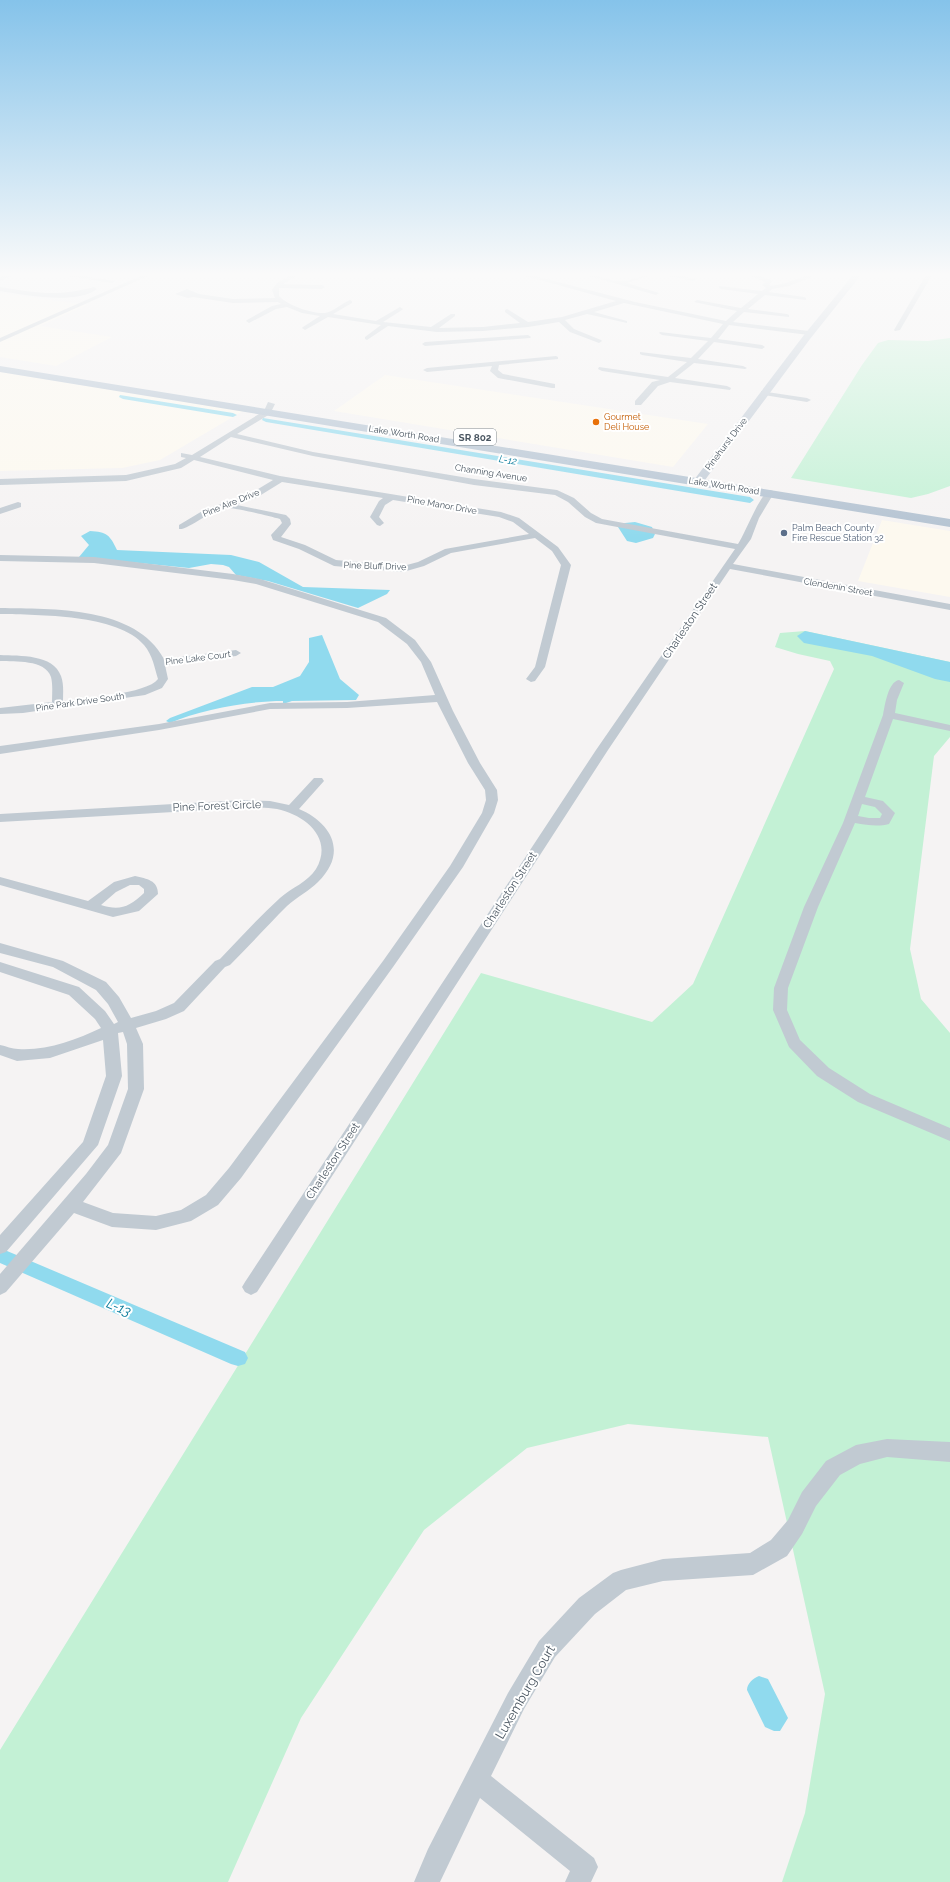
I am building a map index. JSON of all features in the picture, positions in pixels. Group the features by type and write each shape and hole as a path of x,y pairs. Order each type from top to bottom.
{"main road":[{"name":"Lake Worth Road","path":"5,363 227,397 265,408 503,450 950,514"},
{"name":"Lake Worth Road","path":"0,369 124,389 544,448 701,478 770,493 950,523"},
{"path":"124,389 141,387 227,397"},
{"path":"503,450 529,451 544,448"}],"street":[{"path":"427,370 475,363"},
{"path":"494,363 494,371 501,376 552,386"},
{"path":"638,403 655,384 668,380 690,363"},
{"path":"705,363 743,368"},
{"name":"Pinehurst Drive","path":"701,478 787,363"},
{"path":"602,369 727,388"},
{"path":"764,393 807,400"},
{"path":"0,482 126,478 178,466 231,435 265,408"},
{"path":"0,477 123,473 158,466 184,455 265,408"},
{"name":"Channing Avenue","path":"231,435 277,447 313,454 557,493 571,500 588,515 599,521 740,547"},
{"name":"Pine Manor Drive","path":"184,455 242,471 280,479 392,496 501,515 516,520 555,550 566,565 540,667 531,679"},
{"name":"Pine Aire Drive","path":"182,527 190,520 213,509 254,496 280,479"},
{"name":"Charleston Street","path":"251,1287 602,750 746,539 755,518 770,493"},
{"path":"380,523 374,517 377,510 392,496"},
{"path":"0,511 18,505"},
{"name":"Pine Bluff Drive","path":"226,505 283,517 286,519 287,524 276,535 276,538 340,565 409,568 448,551 536,534"},
{"path":"0,558 94,560 227,576 257,581 382,620 401,632 411,642 426,662 441,698 474,763 491,790 492,800 488,813 456,867 388,964 240,1167 212,1200 185,1216 156,1224 112,1220 70,1204"},
{"name":"Clendenin Street","path":"727,566 950,607"},
{"path":"0,611 65,613 106,621 134,632 155,653 159,663"},
{"name":"Pine Lake Court","path":"159,663 236,653"},
{"path":"0,658 35,661 51,668 56,676 58,705"},
{"name":"Pine Park Drive South","path":"0,711 58,705 141,693 158,686 162,679 159,663"},
{"path":"899,683 891,700 889,715 859,799 811,907 782,988 780,1010 794,1043 823,1072 864,1098 950,1135"},
{"path":"0,750 159,727 270,706 347,705 441,698"},
{"path":"889,715 950,728"},
{"path":"0,758 19,756 31,746"},
{"path":"291,810 318,781"},
{"path":"851,818 869,822 885,821 889,813 879,804 859,799"},
{"name":"Pine Forest Circle","path":"0,818 243,804 271,805 291,810 312,820 325,835 328,852 322,870 311,881 283,903 225,962 220,964 179,1007 161,1015 127,1024 94,1038 50,1052 17,1055 0,1050"},
{"path":"0,881 91,906"},
{"path":"0,948 58,964 102,986 114,1001 127,1024 135,1044 136,1089 115,1148 0,1287"},
{"path":"0,967 74,991 100,1015 110,1030 114,1076 90,1145 0,1247"},
{"path":"24,1219 48,1230"},
{"name":"Luxemburg Court","path":"427,1882 437,1858 516,1701 547,1649 587,1606 622,1581 663,1570 753,1564 779,1548 795,1528 809,1498 833,1468 856,1455 887,1448 950,1452"},
{"path":"476,1780 584,1867 578,1882"}],"shaded area":[{"path":"36,363 62,363 56,366"},
{"path":"0,372 243,411 160,460 122,468 0,471"},
{"path":"385,375 708,424 673,467 334,411"},
{"path":"882,520 950,531 950,597 858,581"}],"green space":[{"path":"864,363 950,363 950,486 911,498 791,478"},
{"path":"805,631 950,662 950,737 934,756 910,949 921,999 950,1033 950,1882 782,1882 805,1813 825,1694 768,1437 628,1424 527,1448 424,1530 301,1718 228,1882 0,1882 0,1750 481,973 652,1022 693,984 834,669 830,661 775,647 780,633"}],"water":[{"path":"635,522 652,527 655,534 653,538 636,543 627,541 618,527 625,523"},
{"path":"90,531 100,532 107,535 117,550 231,555 259,562 303,587 390,590 387,594 358,608 268,581 236,575 229,567 223,565 211,564 189,568 79,557 89,545 81,536"},
{"path":"805,631 950,662 950,682 935,679 872,656 804,643 797,636"},
{"path":"322,635 340,679 359,695 356,700 292,701 283,704 283,701 255,702 211,710 170,723 166,721 170,718 252,687 273,687 300,676 309,662 309,638"},
{"path":"759,1676 768,1679 788,1718 780,1731 774,1731 765,1727 747,1690 751,1682"}],"waterway":[{"name":"L-12","path":"123,397 233,415"},
{"name":"L-12","path":"266,420 750,500"},
{"name":"L-13","path":"0,1255 238,1358"}],"place":[{"name":"Gourmet Deli House","path":"596,422"},
{"name":"Palm Beach County Fire Rescue Station 32","path":"784,533"}]}
